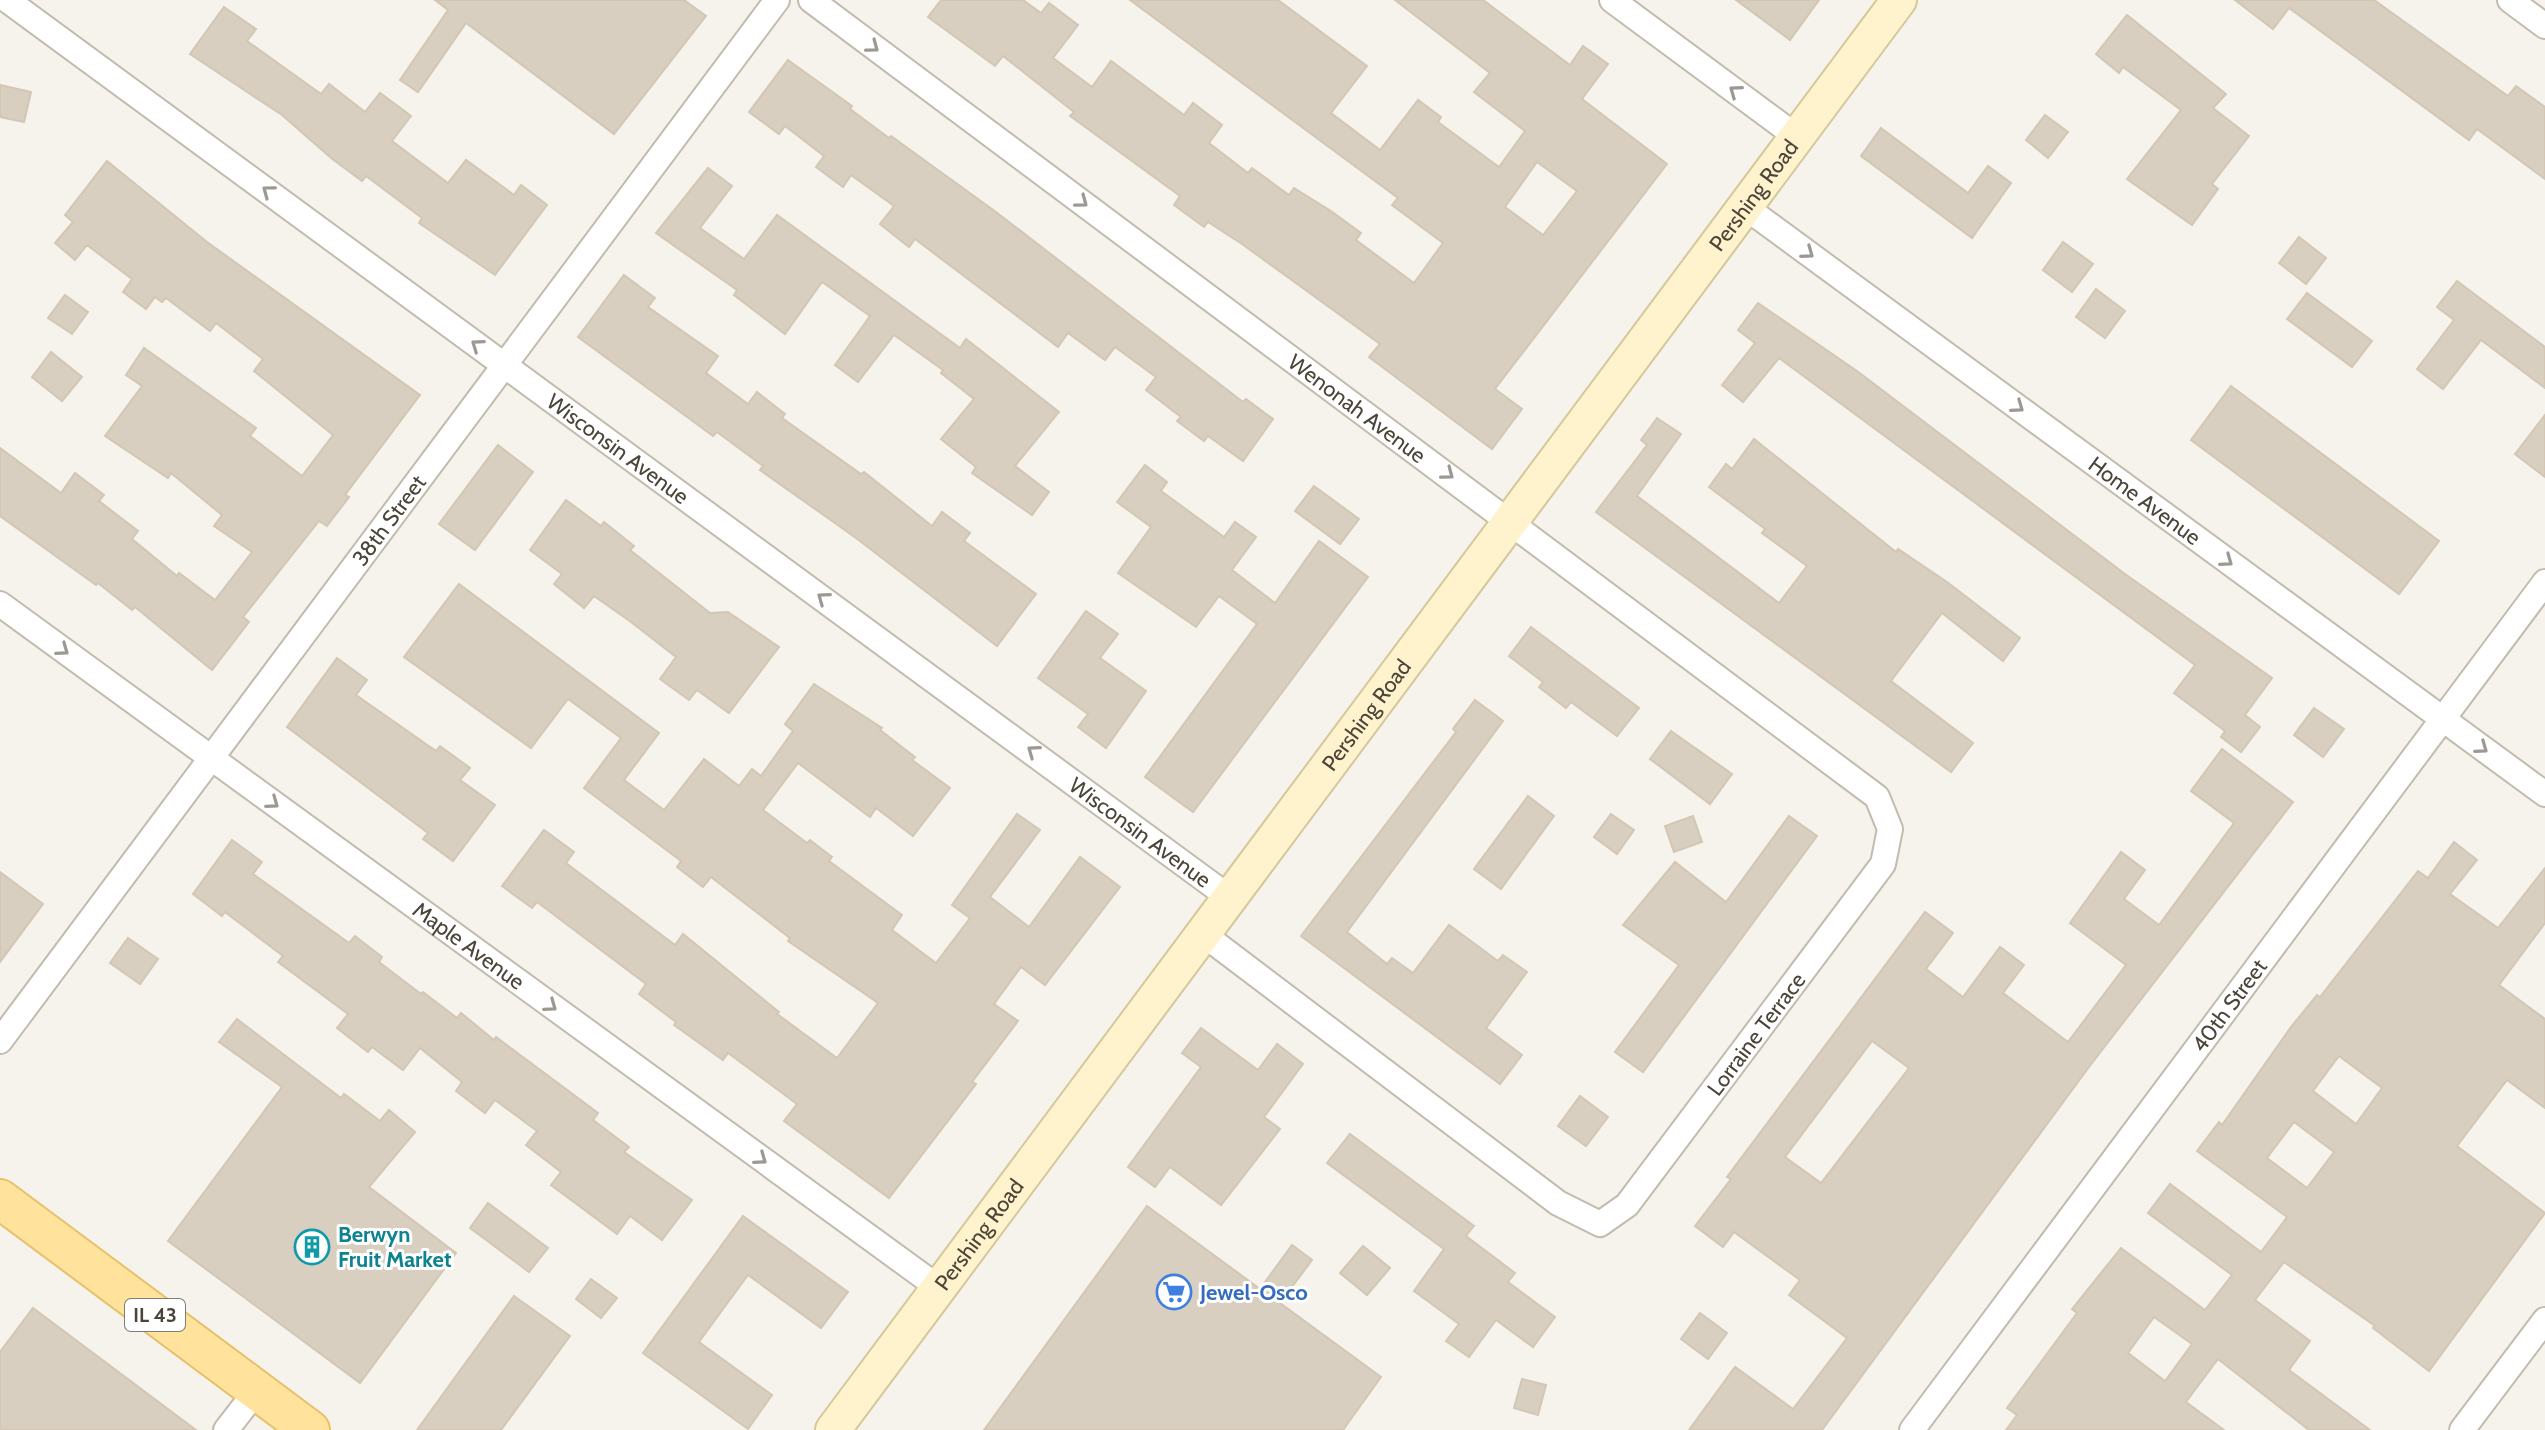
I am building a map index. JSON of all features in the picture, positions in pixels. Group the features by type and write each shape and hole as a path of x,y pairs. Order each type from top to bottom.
{"main road":[{"name":"Pershing Road","path":"833,1430 1899,0"},
{"name":"IL 43","path":"0,1199 310,1430"}],"street":[{"name":"Wisconsin Avenue","path":"7,0 1230,898"},
{"name":"38th Street","path":"0,1041 777,0"},
{"name":"Wenonah Avenue","path":"811,0 1511,521 1553,558 1877,797 1890,829"},
{"path":"1612,0 1797,137"},
{"path":"2510,0 2545,26"},
{"name":"Home Avenue","path":"1745,207 2545,794"},
{"name":"40th Street","path":"1912,1430 2545,582"},
{"name":"Maple Avenue","path":"0,604 939,1288"},
{"name":"Lorraine Terrace","path":"1203,934 1558,1203 1600,1224 1627,1205 1883,864 1890,829"},
{"path":"2462,1430 2545,1320"},
{"path":"226,1430 257,1390"}],"building":[{"path":"435,0 684,0 706,16 614,134 466,23 418,92 400,80 448,10"},
{"path":"941,0 1023,0 1041,13 1049,3 1078,25 1053,58 1092,87 1111,61 1184,115 1193,103 1222,125 1209,143 1248,173 1252,168 1289,195 1294,188 1331,211 1361,233 1356,240 1414,283 1443,243 1392,205 1398,198 1130,0 1278,0 1367,66 1331,113 1380,150 1418,100 1441,117 1438,122 1499,167 1525,131 1474,92 1490,73 1395,0 1483,0 1570,65 1583,46 1608,64 1582,99 1667,164 1495,389 1522,409 1492,449 1369,357 1380,344 1242,244 1208,222 1204,227 1174,205 1180,196 1070,116 1074,112 1003,56 995,66 928,17","holes":["1537,162 1577,191 1543,235 1505,207"]},
{"path":"1736,0 1819,0 1790,40"},
{"path":"2235,0 2374,0 2508,96 2516,86 2545,107 2545,179 2477,129 2469,140 2289,8 2273,29"},
{"path":"224,7 256,29 247,41 321,94 329,84 365,112 380,93 411,116 392,141 448,183 466,160 514,195 521,185 547,205 495,275 419,223 422,218 366,176 362,181 331,158 282,115 190,54"},
{"path":"2127,15 2226,94 2213,108 2249,136 2212,184 2218,189 2192,225 2127,179 2181,110 2123,67 2119,73 2096,54"},
{"path":"788,60 852,106 850,109 889,138 891,136 996,212 1243,402 1246,399 1273,419 1243,461 1208,436 1204,441 1177,421 1181,417 1146,390 1156,377 1115,347 1105,360 1068,333 1058,347 915,239 909,247 880,224 894,206 851,175 843,187 816,167 824,156 785,126 779,134 749,112"},
{"path":"0,85 31,92 24,122 0,117"},
{"path":"2045,115 2068,132 2048,158 2026,140"},
{"path":"1881,128 1968,193 1988,166 2011,183 1972,238 1861,156"},
{"path":"107,161 207,242 420,395 345,495 349,497 327,526 319,521 243,617 249,622 212,670 135,607 132,610 0,516 0,448 61,493 75,473 104,495 99,501 138,531 132,539 177,576 179,573 215,600 252,552 214,526 222,515 171,473 168,478 105,436 142,386 126,375 144,348 256,428 250,436 302,476 333,435 254,371 263,359 216,323 210,331 166,298 162,302 155,297 146,309 123,292 132,279 87,245 75,260 55,243 73,222 65,215"},
{"path":"708,168 732,186 700,228 744,259 777,215 960,348 966,339 1059,412 1015,466 1049,492 1032,515 972,473 976,467 941,439 974,399 941,373 943,370 894,335 858,382 835,365 870,316 822,282 785,334 734,295 737,290 656,233"},
{"path":"2299,237 2326,258 2306,284 2279,263"},
{"path":"2063,242 2093,264 2072,292 2043,270"},
{"path":"624,275 655,298 648,307 718,356 706,373 748,404 757,392 785,414 782,418 861,474 864,472 932,526 942,512 970,533 964,541 1036,594 997,646 856,538 760,470 763,466 717,432 713,436 578,337"},
{"path":"2457,281 2545,347 2545,388 2481,340 2443,389 2417,369 2454,320 2437,307"},
{"path":"2096,289 2125,311 2105,338 2076,317"},
{"path":"2307,293 2372,341 2352,367 2287,319"},
{"path":"65,295 88,312 72,334 48,318"},
{"path":"1758,303 1857,371 2125,574 2272,678 2245,715 2260,727 2241,752 2221,737 2225,731 2174,693 2195,665 1779,358 1743,402 1722,385 1755,343 1738,330"},
{"path":"51,352 82,377 62,401 32,377"},
{"path":"2231,386 2439,541 2399,594 2191,440"},
{"path":"2545,415 2545,477 2515,454"},
{"path":"1657,418 1681,434 1637,496 1779,603 1807,566 1762,533 1765,529 1709,487 1726,464 1732,469 1754,439 1896,552 1898,549 1947,582 2020,638 2003,661 1942,613 1891,681 1973,743 1951,772 1596,512 1647,445 1641,440"},
{"path":"498,445 533,472 475,550 439,524"},
{"path":"1145,465 1167,482 1161,491 1224,537 1235,522 1256,537 1232,570 1275,603 1319,541 1368,577 1193,812 1145,777 1257,624 1219,596 1196,627 1118,573 1151,527 1117,502"},
{"path":"1314,486 1359,519 1340,544 1295,511"},
{"path":"566,500 601,526 604,522 634,546 630,550 710,613 728,612 779,647 729,713 697,690 689,700 660,679 676,657 631,622 594,596 584,608 554,584 562,574 530,550"},
{"path":"459,584 659,733 624,780 664,810 704,759 739,786 752,769 761,776 793,731 785,724 814,684 882,728 880,730 915,757 912,760 950,788 913,836 876,808 870,817 798,763 763,810 807,843 810,840 832,857 829,861 902,915 892,930 936,963 970,918 952,905 1017,814 1040,830 990,897 1029,927 1080,857 1120,887 1045,985 1021,967 994,1004 1018,1021 972,1082 976,1084 889,1198 784,1121 797,1104 728,1053 723,1060 674,1025 676,1022 639,994 646,984 537,902 532,908 502,886 544,830 574,852 566,863 675,945 683,934 779,1012 777,1014 837,1058 878,1003 788,941 790,938 711,877 703,887 677,867 681,861 584,788 621,738 568,699 531,748 404,657"},
{"path":"1086,611 1118,634 1100,658 1146,691 1106,748 1078,727 1088,714 1038,678"},
{"path":"1531,627 1639,708 1617,736 1571,702 1566,708 1539,687 1543,682 1509,656"},
{"path":"337,658 367,680 356,695 436,751 440,746 470,768 460,780 495,805 453,861 423,839 428,833 287,727"},
{"path":"1475,700 1503,721 1347,932 1387,964 1392,958 1413,973 1449,925 1498,961 1503,955 1527,972 1486,1028 1522,1055 1500,1084 1301,936 1456,732 1453,729"},
{"path":"2314,708 2344,729 2323,757 2294,735"},
{"path":"1671,731 1732,774 1710,804 1650,759"},
{"path":"2222,749 2293,802 2089,1067 1822,1430 1689,1430 1735,1367 1793,1409 1847,1338 1789,1295 1800,1280 1734,1232 1723,1247 1695,1226 1731,1179 1727,1177 1925,912 1953,933 1926,969 1963,997 2000,947 2024,965 2003,993 2068,1042 2126,965 2070,923 2121,852 2145,870 2124,899 2159,925 2234,823 2191,791","holes":["1872,1041 1909,1068 1821,1183 1785,1157"]},
{"path":"1528,796 1554,816 1501,889 1474,869"},
{"path":"1611,814 1634,830 1617,854 1594,837"},
{"path":"1693,816 1702,842 1674,852 1665,826"},
{"path":"1789,816 1817,836 1643,1072 1615,1052 1679,965 1623,925 1675,862 1726,902"},
{"path":"232,840 262,862 253,874 349,943 355,936 382,957 379,962 421,994 423,992 457,1018 461,1013 494,1040 496,1037 598,1113 593,1120 629,1147 624,1152 692,1200 662,1240 630,1216 617,1234 551,1185 561,1172 526,1145 537,1131 495,1100 485,1113 456,1091 462,1082 420,1048 403,1070 372,1047 368,1052 337,1028 348,1014 278,962 283,956 225,912 222,916 193,894"},
{"path":"2454,842 2477,860 2450,894 2498,928 2545,868 2545,923 2499,985 2545,1019 2545,1108 2507,1080 2457,1146 2545,1213 2429,1371 2373,1328 2375,1326 2284,1262 2255,1300 2310,1341 2289,1370 2370,1430 2309,1430 2218,1359 2186,1402 2224,1430 2006,1430 2017,1415 2007,1408 2077,1313 2072,1309 2121,1248 2205,1310 2232,1275 2148,1213 2170,1184 2261,1252 2287,1217 2197,1151 2219,1122 2222,1125 2291,1027 2317,995 2320,997 2418,871 2428,878","holes":["2339,1056 2382,1088 2356,1124 2313,1091","2294,1122 2334,1152 2307,1188 2267,1158","2154,1317 2192,1344 2165,1381 2128,1353"]},
{"path":"0,872 43,904 0,962"},
{"path":"128,938 158,959 140,984 110,963"},
{"name":"Berwyn Fruit Market","path":"237,1019 341,1098 344,1094 380,1121 389,1110 415,1132 369,1187 456,1253 360,1383 168,1241 282,1087 219,1042"},
{"path":"1201,1028 1258,1070 1277,1044 1303,1064 1264,1117 1280,1129 1221,1205 1170,1167 1155,1187 1128,1167 1201,1067 1182,1053"},
{"path":"1580,1096 1608,1117 1586,1146 1558,1126"},
{"path":"1350,1134 1474,1226 1466,1236 1515,1273 1508,1282 1555,1317 1533,1347 1496,1320 1469,1357 1446,1341 1459,1324 1414,1291 1444,1249 1327,1163"},
{"path":"488,1203 548,1248 529,1272 470,1228"},
{"name":"Jewel-Osco","path":"1147,1206 1260,1289 1292,1245 1312,1260 1280,1303 1381,1377 1343,1430 984,1430"},
{"path":"743,1216 848,1292 821,1328 748,1275 699,1342 772,1395 748,1429 643,1353"},
{"path":"1363,1246 1390,1268 1367,1295 1340,1273"},
{"path":"591,1279 617,1298 601,1318 576,1299"},
{"path":"514,1296 570,1336 501,1430 417,1430"},
{"path":"33,1308 196,1430 0,1430 0,1352"},
{"path":"1700,1313 1727,1333 1708,1359 1681,1339"},
{"path":"1522,1379 1546,1385 1538,1415 1514,1408"}],"place":[{"name":"Berwyn Fruit Market","path":"312,1247"},
{"name":"Jewel-Osco","path":"1174,1292"}]}
